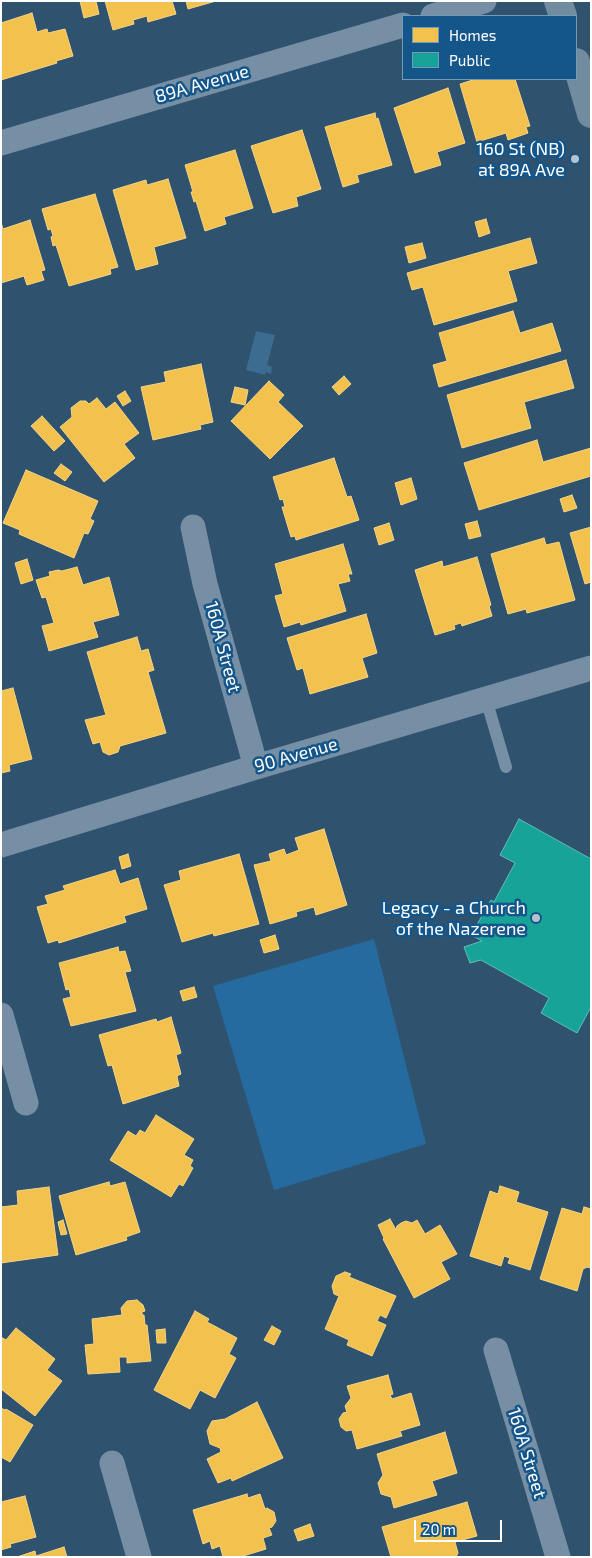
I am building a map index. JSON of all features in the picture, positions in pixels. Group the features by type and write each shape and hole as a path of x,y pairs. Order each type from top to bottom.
{"main road":[{"path":"558,1 562,15"},
{"path":"577,65 591,114"}],"street":[{"path":"436,15 484,1"},
{"name":"89A Avenue","path":"1,143 402,25"},
{"name":"160A Street","path":"193,526 205,584 256,767"},
{"name":"90 Avenue","path":"1,845 591,668"},
{"path":"1,1015 26,1103"},
{"name":"160A Street","path":"496,1350 558,1557"},
{"path":"112,1464 139,1557"}],"lane":[{"path":"486,699 506,767"}],"shaded area":[{"path":"256,331 275,335 267,365 272,367 271,374 266,372 265,375 246,370"},
{"path":"374,939 426,1144 274,1190 213,986"}],"building: Homes":[{"path":"80,1 96,1 99,14 84,18"},
{"path":"105,1 172,1 176,14 148,22 147,16 133,20 134,24 113,30"},
{"path":"186,1 216,1 188,9"},
{"path":"32,13 37,32 47,29 48,33 65,29 73,56 56,61 57,63 1,80 1,23"},
{"path":"473,80 515,80 530,126 526,127 528,133 508,140 506,133 477,142 460,84"},
{"path":"448,88 465,143 437,152 441,165 415,173 394,108"},
{"path":"375,113 392,165 357,175 359,182 343,187 325,127"},
{"path":"302,130 321,189 296,197 298,206 273,213 251,146"},
{"path":"235,150 253,208 224,217 226,224 205,231 196,201 194,202 185,165"},
{"path":"168,179 186,238 154,247 158,264 136,270 113,190 146,180 147,185"},
{"path":"95,194 118,267 110,269 111,274 69,286 56,245 53,246 51,229 48,230 42,209"},
{"path":"486,219 490,233 479,237 475,222"},
{"path":"30,220 45,270 41,271 44,280 27,285 24,276 1,283 1,222 3,229"},
{"path":"530,238 537,263 508,271 517,301 434,325 423,287 412,290 407,273"},
{"path":"422,243 426,258 409,263 405,247"},
{"path":"513,311 520,333 552,323 561,351 439,387 433,365 447,361 439,333"},
{"path":"566,360 574,388 524,402 531,428 462,448 447,395"},
{"path":"201,364 213,422 200,425 201,429 153,440 141,387 166,382 164,372"},
{"path":"344,376 351,384 339,395 332,387"},
{"path":"269,381 284,395 278,402 303,426 270,459 231,421"},
{"path":"235,387 248,390 245,405 231,402"},
{"path":"125,391 131,401 123,406 117,396"},
{"path":"97,398 106,409 115,402 139,433 124,444 135,458 104,482 60,427 72,417 71,408 80,401 86,401 89,404"},
{"path":"42,416 65,441 54,451 31,426"},
{"path":"537,440 543,462 591,448 591,476 479,510 464,463"},
{"path":"334,458 347,497 351,496 359,520 296,540 295,536 291,537 282,507 285,507 283,499 280,500 273,477"},
{"path":"61,464 72,472 65,481 54,473"},
{"path":"26,470 98,501 90,519 94,521 88,534 84,533 74,558 19,534 20,530 3,523"},
{"path":"411,478 417,499 401,505 395,483"},
{"path":"572,495 577,508 564,512 560,499"},
{"path":"477,521 481,536 469,539 465,524"},
{"path":"389,523 394,540 379,545 374,528"},
{"path":"591,527 591,582 585,584 570,533"},
{"path":"544,538 546,545 559,542 575,600 527,613 526,609 508,614 491,554"},
{"path":"343,544 352,574 348,574 350,581 338,584 346,611 301,625 300,622 284,627 275,596 283,594 275,564"},
{"path":"477,557 491,605 489,606 492,616 462,626 461,623 454,625 455,629 435,635 415,570 442,561 443,567"},
{"path":"27,559 33,580 21,584 15,563"},
{"path":"77,567 83,585 109,577 119,615 93,622 98,637 49,651 42,626 54,623 46,597 42,598 36,580 50,576 49,572"},
{"path":"366,614 377,653 362,658 368,677 310,694 303,668 297,670 287,638"},
{"path":"137,637 141,651 148,649 154,670 148,672 166,733 120,746 118,752 109,755 103,752 100,742 93,744 85,720 106,715 87,652"},
{"path":"13,688 32,759 9,765 10,771 1,773 1,691"},
{"path":"324,829 347,905 316,915 314,907 296,912 297,916 270,924 254,865 271,861 269,854 284,849 286,855 299,850 295,838"},
{"path":"128,854 131,866 122,869 119,857"},
{"path":"239,854 259,924 214,936 213,933 182,942 164,885 181,880 179,871"},
{"path":"115,870 120,884 138,878 147,909 124,916 126,922 59,943 58,940 48,943 37,907 48,904 45,896 65,890 63,886"},
{"path":"275,935 279,949 264,953 260,940"},
{"path":"118,947 119,952 125,951 131,971 125,972 136,1011 71,1026 63,999 71,997 69,989 66,990 59,963"},
{"path":"194,987 197,997 183,1001 180,991"},
{"path":"171,1017 181,1053 176,1055 181,1074 177,1076 179,1086 123,1104 112,1065 108,1066 99,1035 156,1019 157,1022"},
{"path":"156,1115 194,1139 184,1155 193,1160 190,1166 193,1168 183,1186 179,1184 171,1197 110,1160 128,1131 136,1136 140,1130 145,1133"},
{"path":"109,1182 110,1186 125,1182 140,1232 126,1237 127,1240 76,1255 59,1196"},
{"path":"500,1186 519,1192 516,1202 548,1212 530,1270 508,1263 510,1258 504,1256 501,1266 470,1256 490,1191 498,1194"},
{"path":"49,1187 58,1255 1,1263 1,1207 18,1205 17,1191"},
{"path":"584,1207 591,1209 591,1268 583,1269 577,1291 540,1279 562,1208 582,1214"},
{"path":"390,1219 396,1230 397,1226 401,1223 406,1221 412,1223 417,1220 425,1234 440,1225 457,1254 441,1262 450,1279 414,1298 383,1239 378,1225"},
{"path":"63,1220 67,1234 61,1235 58,1222"},
{"path":"345,1272 351,1274 349,1277 396,1296 386,1318 380,1315 377,1321 386,1325 372,1356 347,1345 349,1340 325,1329 339,1296 334,1294 332,1286 336,1276"},
{"path":"137,1300 143,1305 145,1311 142,1312 142,1315 144,1315 145,1325 147,1325 151,1361 127,1363 127,1357 119,1357 120,1372 88,1374 85,1345 94,1344 92,1319 122,1315 121,1308 127,1301"},
{"path":"195,1311 209,1319 207,1322 237,1338 229,1354 236,1358 215,1398 200,1390 190,1409 154,1390"},
{"path":"272,1326 281,1331 274,1345 264,1340"},
{"path":"16,1328 55,1359 47,1370 62,1381 35,1416 1,1389 1,1337 6,1340"},
{"path":"165,1329 166,1343 157,1343 156,1330"},
{"path":"388,1375 393,1394 390,1395 392,1399 411,1393 420,1425 400,1431 402,1436 357,1449 352,1430 346,1431 341,1427 339,1419 343,1413 347,1412 345,1406 351,1398 347,1386"},
{"path":"257,1402 283,1458 232,1481 231,1478 218,1483 207,1459 221,1452 220,1448 210,1444 207,1431 212,1421 225,1419"},
{"path":"1,1408 33,1425 10,1462 1,1457"},
{"path":"445,1432 457,1473 432,1481 437,1495 394,1508 391,1497 381,1494 378,1483 383,1475 377,1454"},
{"path":"247,1494 248,1498 260,1494 265,1509 267,1508 274,1512 276,1521 269,1528 272,1535 263,1538 266,1549 240,1557 223,1557 220,1546 212,1549 210,1541 203,1544 193,1510"},
{"path":"25,1496 36,1537 10,1544 11,1547 1,1550 1,1502"},
{"path":"467,1502 477,1536 455,1542 458,1553 456,1557 391,1557 382,1527"},
{"path":"310,1524 314,1536 298,1541 294,1530"},
{"path":"64,1547 67,1557 17,1557 35,1551 36,1556"}],"building: Public":[{"name":"Legacy - a Church of the Nazerene","path":"519,819 591,859 591,1007 577,1033 541,1013 549,998 481,960 470,963 464,947 482,941 471,935 491,900 494,902 515,863 500,855"}],"place":[{"name":"160 St (NB) at 89A Ave","path":"575,159"},
{"name":"Legacy - a Church of the Nazerene","path":"536,918"}]}
